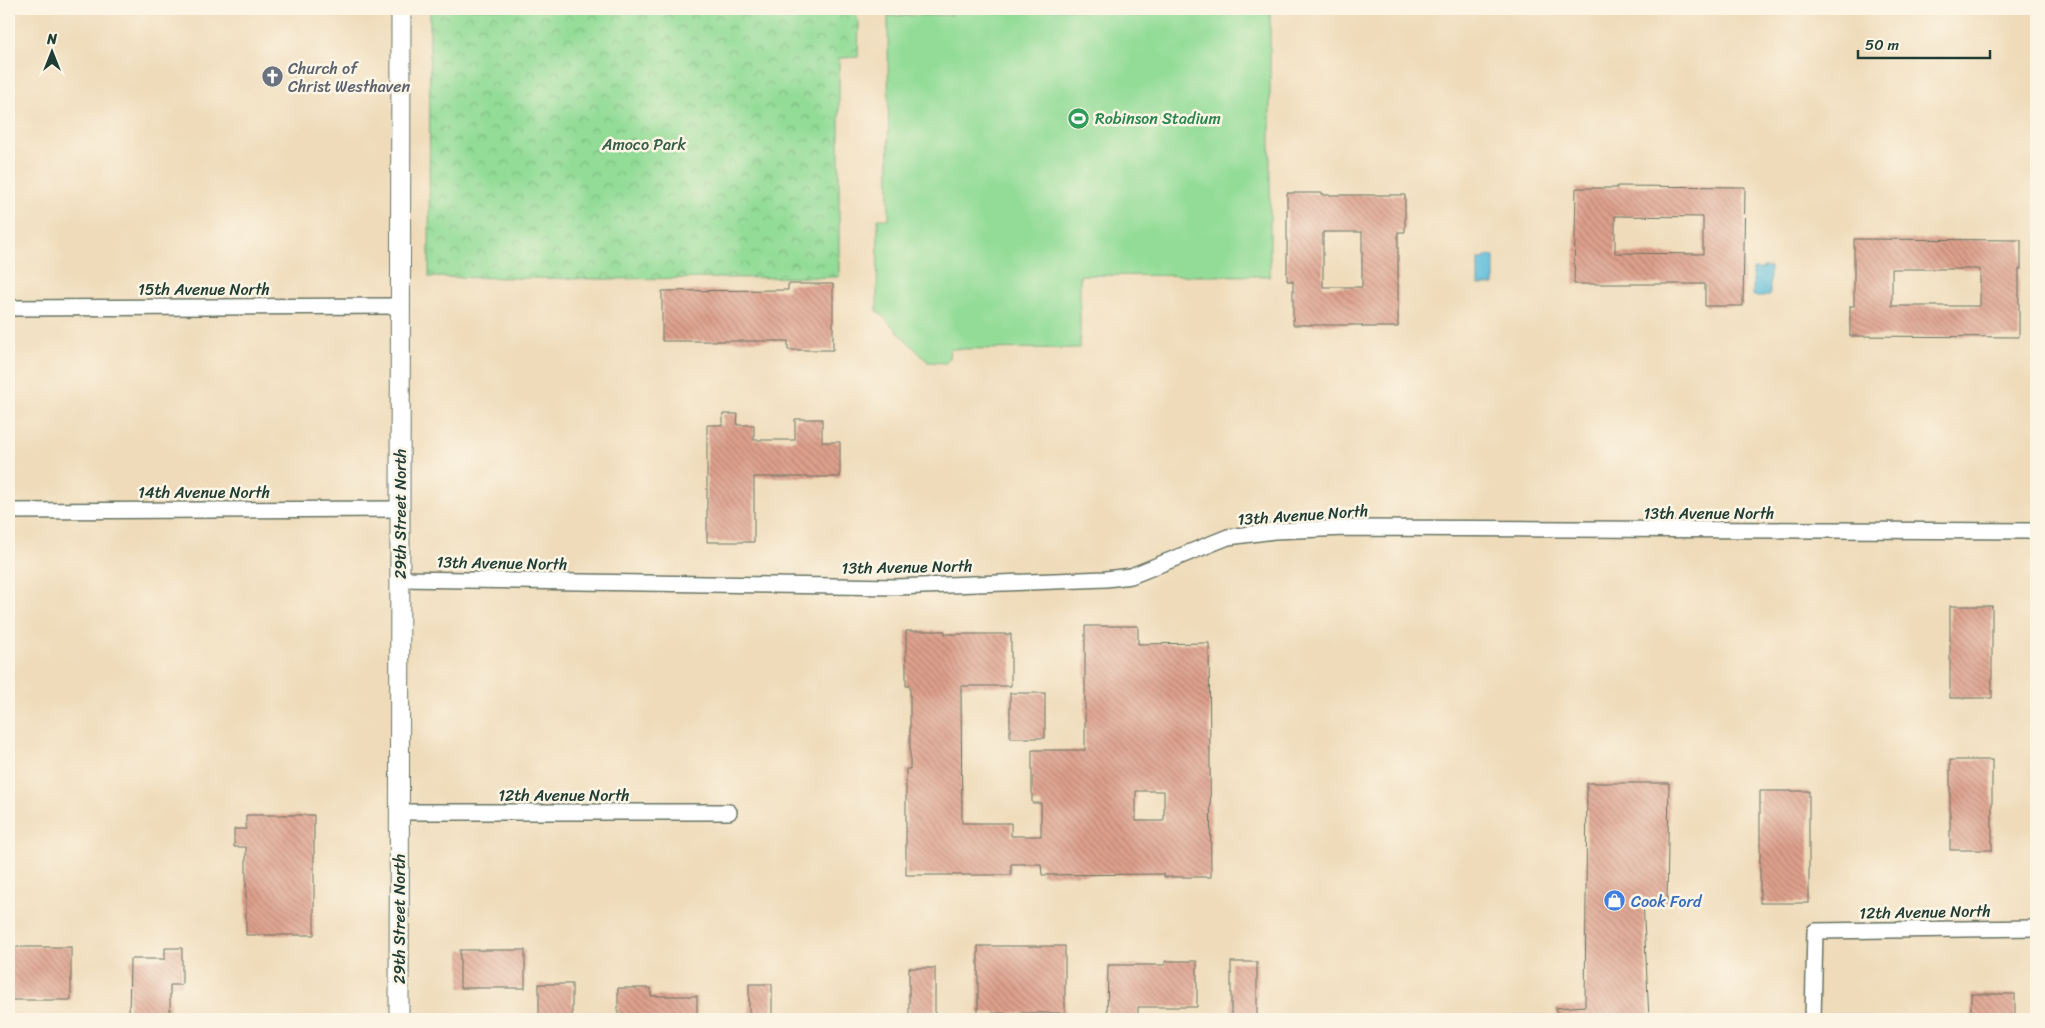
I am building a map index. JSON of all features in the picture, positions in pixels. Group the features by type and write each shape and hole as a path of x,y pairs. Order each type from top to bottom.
{"street":[{"name":"29th Street North","path":"399,1019 400,9"},
{"name":"15th Avenue North","path":"9,308 400,306"},
{"name":"14th Avenue North","path":"9,511 400,509"},
{"name":"13th Avenue North","path":"400,579 896,587 1106,579 1131,576 1228,538 1274,531 1345,528 2036,531"},
{"name":"12th Avenue North","path":"400,812 729,812"},
{"name":"12th Avenue North","path":"1813,1019 1815,931 2036,928"}],"green space":[{"name":"Amoco Park","path":"430,9 853,9 859,22 858,57 839,58 839,277 605,279 429,277"},
{"name":"Robinson Stadium","path":"951,9 1270,9 1270,276 1080,275 1080,348 950,349 949,358 946,363 928,362 877,311 878,219 889,219 888,16 951,15"}],"water":[{"path":"1486,256 1494,256 1494,285 1478,285 1478,259 1484,259"},
{"path":"1763,267 1770,267 1770,296 1753,296 1753,269 1763,269"}],"building":[{"path":"1617,186 1745,187 1743,306 1705,306 1705,284 1574,284 1576,188 1617,188","holes":["1615,216 1703,217 1703,254 1615,253"]},
{"path":"1287,193 1405,195 1405,232 1398,232 1398,327 1293,325 1293,281 1287,281","holes":["1323,232 1362,232 1362,287 1323,287"]},
{"path":"1854,239 2021,240 2019,337 1850,336 1850,306 1854,306","holes":["1892,269 1980,269 1980,306 1892,306"]},
{"path":"788,284 833,284 833,350 788,350 788,341 662,341 662,291 788,290"},
{"path":"723,414 738,414 737,425 754,425 754,440 795,440 795,419 822,419 822,442 840,442 840,477 754,477 754,542 707,542 707,425 723,425"},
{"path":"1950,606 1992,606 1992,698 1950,698"},
{"path":"1085,626 1138,626 1138,644 1209,643 1211,877 1164,877 1164,874 1042,875 1041,864 1011,864 1011,875 906,875 906,769 910,769 910,686 906,686 906,631 945,631 945,634 1011,634 1011,686 961,686 962,823 1011,823 1011,836 1041,836 1041,803 1032,803 1032,750 1085,750","holes":["1136,791 1164,791 1164,821 1136,821"]},
{"path":"1010,693 1045,693 1045,738 1010,738"},
{"path":"1950,760 1992,760 1992,850 1950,850"},
{"name":"Cook Ford","path":"1587,783 1669,783 1667,902 1643,900 1649,1019 1557,1019 1556,1008 1585,1006"},
{"path":"1760,791 1809,791 1809,903 1760,903"},
{"path":"246,815 314,815 314,935 246,935 246,847 234,847 234,829 246,829"},
{"path":"978,946 1065,946 1065,1013 978,1013"},
{"path":"9,947 71,947 71,1000 9,1000"},
{"path":"165,948 182,948 182,985 170,985 170,1019 129,1019 130,959 165,959"},
{"path":"460,950 525,950 525,988 460,988"},
{"path":"1165,961 1197,961 1197,1007 1138,1007 1138,1019 1107,1019 1108,965 1165,965"},
{"path":"1231,962 1257,962 1257,1019 1231,1019"},
{"path":"909,968 935,968 935,1019 909,1019"},
{"path":"539,984 572,984 572,1019 539,1019"},
{"path":"749,984 772,984 772,1019 749,1019"},
{"path":"618,988 651,988 651,996 697,996 697,1019 618,1019"},
{"path":"1971,994 2015,994 2015,1019 1971,1019"}],"place":[{"name":"Church of Christ Westhaven","path":"272,77"},
{"name":"Robinson Stadium","path":"1079,118"},
{"name":"Cook Ford","path":"1615,901"}]}
